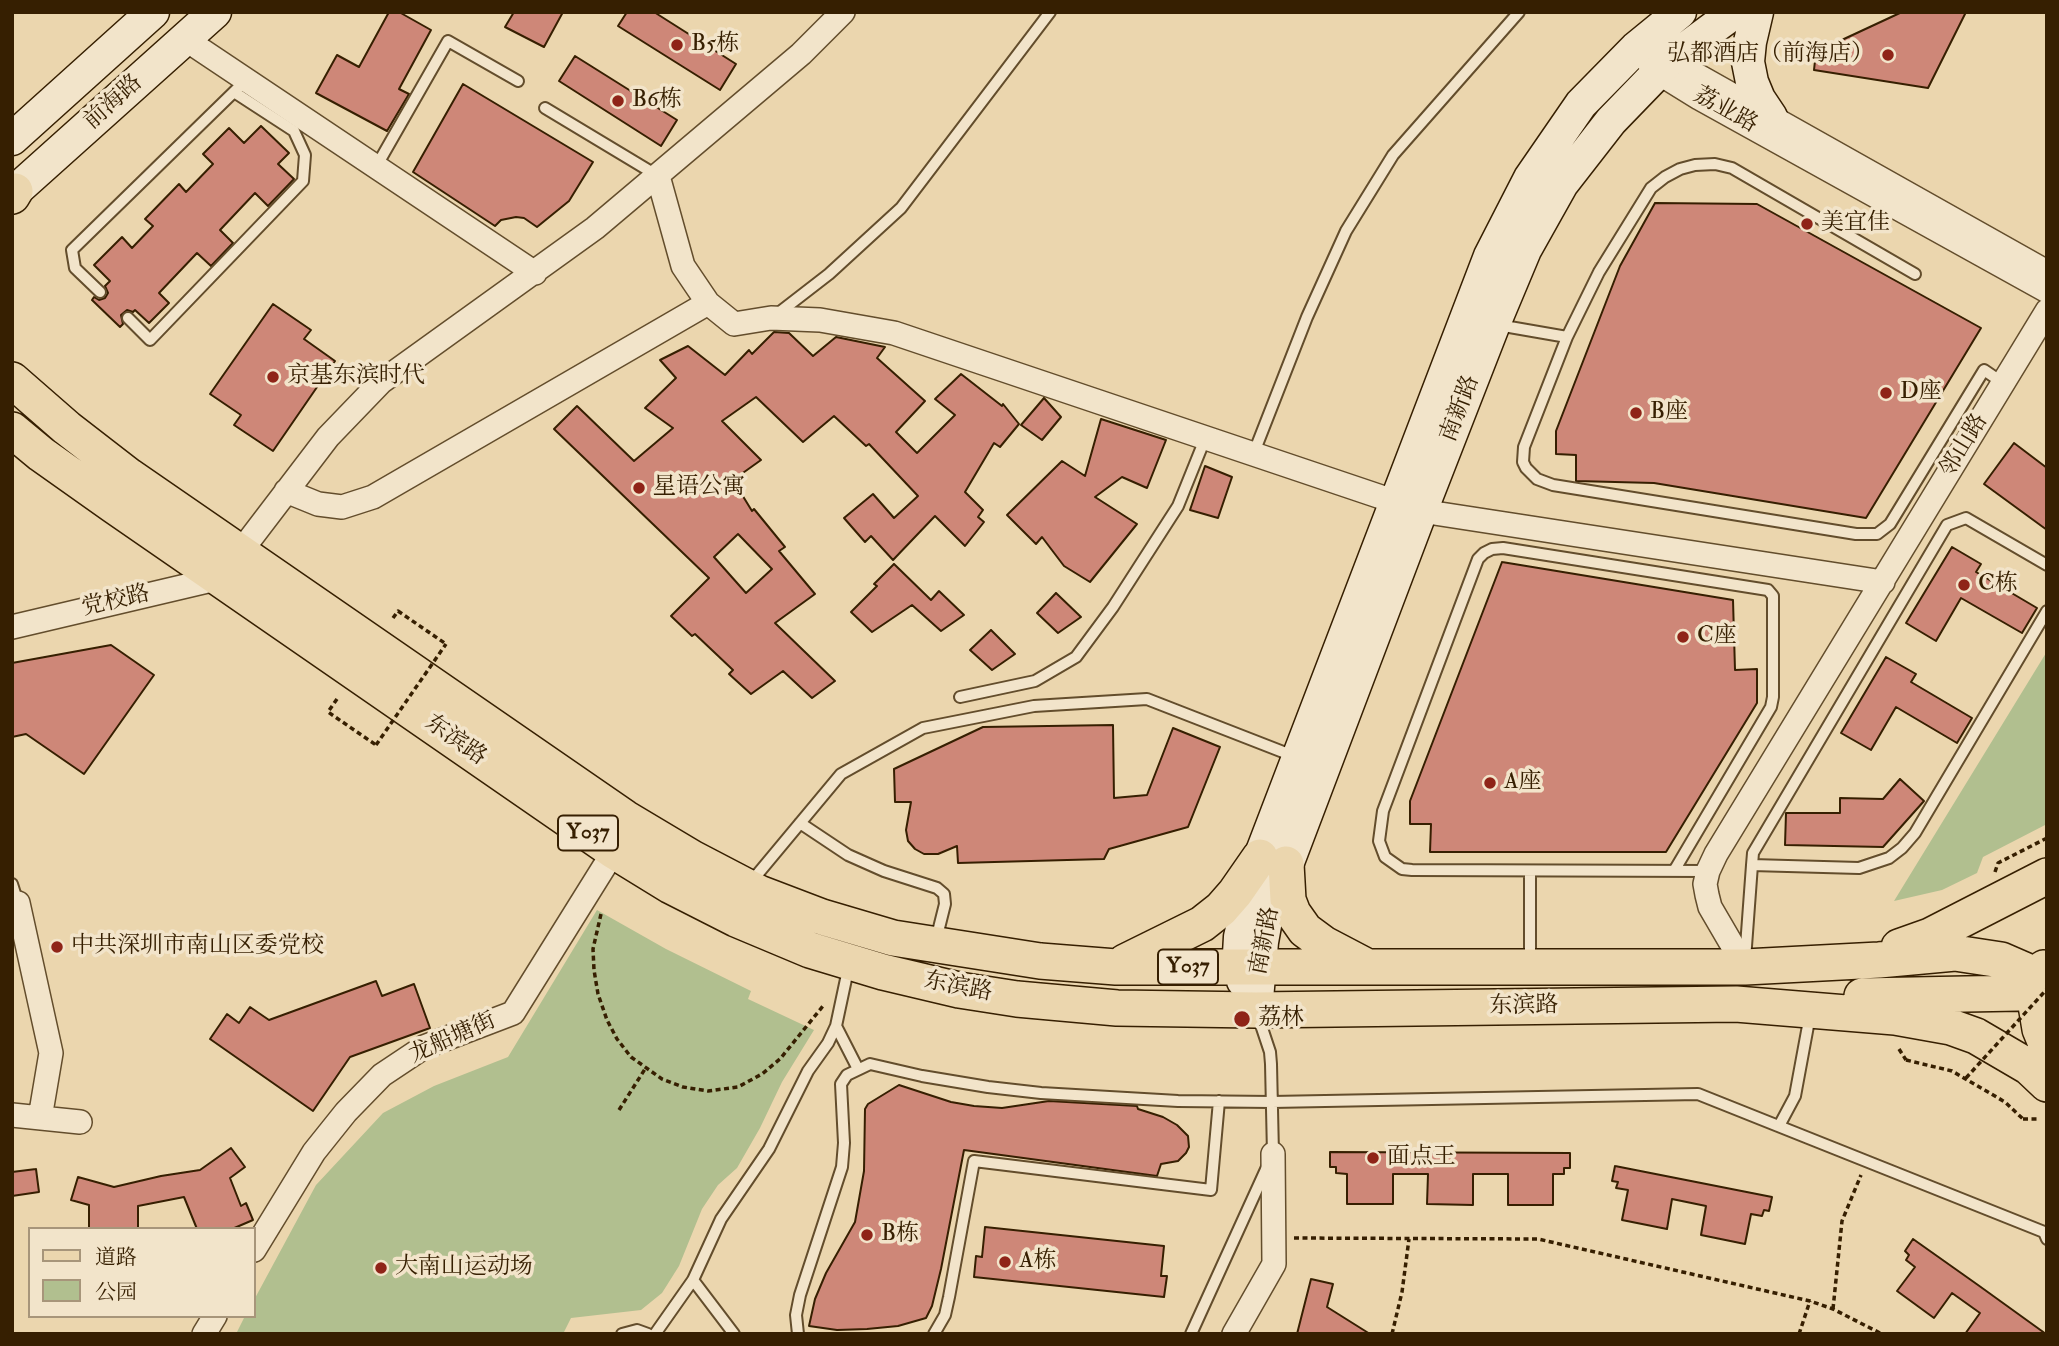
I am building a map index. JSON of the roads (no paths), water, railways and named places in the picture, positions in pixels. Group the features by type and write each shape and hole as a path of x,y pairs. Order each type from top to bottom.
{"main road":[{"name":"前海路","path":"12,139 153,12"},
{"name":"前海路","path":"13,193 215,12"},
{"name":"南新路","path":"1273,861 1408,507 1470,304 1512,212 1552,144 1581,104 1636,47 1680,12"},
{"name":"南新路","path":"1256,1010 1250,967 1262,942 1273,861 1298,758 1525,250 1562,184 1611,121 1664,66 1735,12"},
{"path":"1757,12 1748,62 1759,99 1771,117"},
{"name":"东滨路","path":"14,380 67,428 129,476 231,565 614,851 671,886 736,919 810,950 883,972 959,990 1017,999 1118,1008 1256,1010 1736,1004 1895,1017 1951,1027 1976,1036 2029,1067 2047,1084"},
{"name":"东滨路","path":"12,430 103,498 231,565 625,818 692,858 747,887 822,917 893,938 1040,961 1116,967 1745,967 1955,953 2001,960 2044,981"},
{"path":"1116,967 1202,924 1273,861 1293,913 1305,930 1347,957 1370,967"},
{"path":"1836,963 1888,951 1930,936 2047,876"},
{"path":"1736,1004 2044,981 2037,1017 2047,1046"}],"street":[{"path":"231,565 328,437 382,382 536,273 658,176 801,54 843,12"},
{"path":"185,39 239,86 376,167 536,273"},
{"name":"荔业路","path":"1636,47 2047,291"},
{"name":"荔业路","path":"1664,66 1771,117 2047,272"},
{"path":"658,176 683,266 708,303 734,324 771,318 820,320 894,333 1408,507 1883,582"},
{"path":"286,491 318,504 342,507 373,497 708,303"},
{"name":"邻山路","path":"1708,872 1716,854 2047,311"},
{"name":"党校路","path":"12,627 231,565"},
{"name":"龙船塘街","path":"256,1247 314,1152 346,1112 382,1075 424,1047 513,1013 614,851"},
{"path":"1708,872 1705,884 1710,907 1745,967"},
{"path":"15,894 51,1053 40,1118"},
{"path":"12,1115 80,1122"},
{"path":"1234,1334 1274,1264 1273,1154"},
{"path":"204,1334 214,1318"}],"lane":[{"path":"771,318 830,274 901,208 1050,12"},
{"path":"1253,455 1307,317 1346,231 1393,155 1519,12"},
{"path":"376,167 448,41 518,81"},
{"path":"100,292 75,268 72,250 239,86 294,131 305,155 303,181 150,340 128,318"},
{"path":"545,108 658,176"},
{"path":"1915,274 1748,176 1715,164 1695,164 1665,177 1651,188 1600,272 1567,337 1523,454 1526,468 1537,479 1553,485 1867,535 1884,531 1890,524 1984,370 2003,383"},
{"path":"1494,324 1567,337"},
{"path":"961,697 1035,681 1076,657 1113,607 1178,506 1205,439"},
{"path":"1745,967 1753,853 1947,525 1966,518 2047,565"},
{"path":"1674,871 1771,707 1773,596 1768,590 1516,550 1492,549 1478,559 1383,811 1379,841 1385,857 1402,869 1708,872"},
{"path":"1752,865 1859,868 1889,858 1902,848 1915,833 2047,611"},
{"path":"747,887 841,774 923,729 1034,706 1147,699 1298,758"},
{"path":"800,823 848,855 884,871 936,888 944,894 945,904 934,946"},
{"path":"1530,871 1530,966"},
{"path":"655,1334 693,1280 721,1219 769,1149 808,1071 836,1026 850,962"},
{"path":"1191,1334 1273,1154 1269,1052 1256,1010"},
{"path":"1779,1125 1795,1096 1811,1010"},
{"path":"836,1026 858,1069"},
{"path":"798,1334 796,1315 800,1295 842,1167 844,1143 841,1084 847,1075 876,1064 922,1076 988,1087 1102,1097 1272,1102 1698,1094 2043,1233 2047,1238"},
{"path":"934,1334 945,1315 974,1161 1211,1189 1219,1101"},
{"path":"693,1280 734,1334"},
{"path":"622,1334 637,1330 648,1334"}],"place":[{"name":"B5栋","path":"677,45"},
{"name":"弘都酒店（前海店）","path":"1888,55"},
{"name":"B6栋","path":"618,101"},
{"name":"美宜佳","path":"1807,224"},
{"name":"京基东滨时代","path":"273,377"},
{"name":"D座","path":"1886,393"},
{"name":"B座","path":"1636,413"},
{"name":"星语公寓","path":"639,488"},
{"name":"C栋","path":"1964,585"},
{"name":"C座","path":"1683,637"},
{"name":"A座","path":"1490,783"},
{"name":"中共深圳市南山区委党校","path":"57,947"},
{"name":"荔林","path":"1242,1019"},
{"name":"面点王","path":"1373,1158"},
{"name":"B栋","path":"867,1235"},
{"name":"A栋","path":"1005,1262"},
{"name":"大南山运动场","path":"381,1268"}]}
